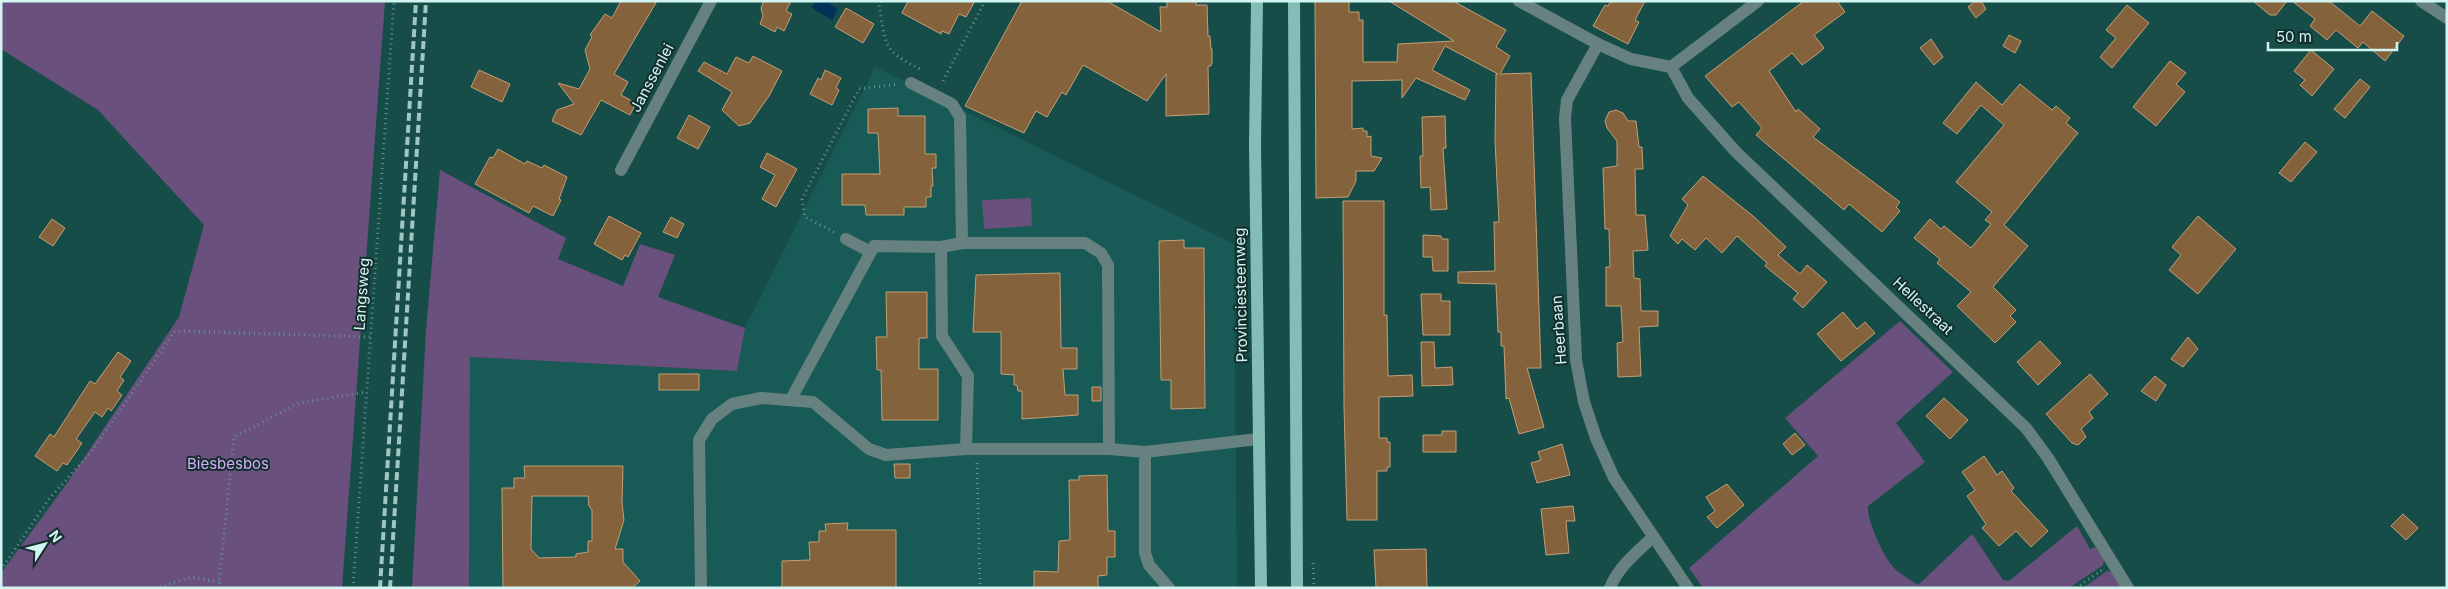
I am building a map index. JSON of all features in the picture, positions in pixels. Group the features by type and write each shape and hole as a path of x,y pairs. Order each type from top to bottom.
{"main road":[{"name":"Provinciesteenweg","path":"1257,1 1255,144 1261,588"},
{"path":"1294,1 1297,588"}],"street":[{"name":"Janssenlei","path":"621,170 711,1"},
{"path":"1519,1 1598,44 1632,59 1671,67 1758,1"},
{"path":"2421,1 2447,18"},
{"name":"Heerbaan","path":"1598,44 1567,100 1566,118 1576,360 1584,402 1596,438 1614,478 1688,588"},
{"name":"Hellestraat","path":"1671,67 1688,98 1736,152 2026,428 2048,458 2128,588"},
{"path":"911,82 952,104 960,117 962,243"},
{"path":"846,239 870,252"},
{"path":"790,399 874,246 941,247 962,243 1084,242 1101,253 1108,265 1109,449"},
{"path":"941,247 942,336 968,376 972,449"},
{"path":"701,588 699,440 712,420 732,404 761,398 813,402 869,449 886,455 972,449 1109,449 1146,452 1258,439"},
{"path":"1146,452 1145,553 1149,565 1169,588"},
{"path":"1610,588 1614,578 1623,566 1653,537"}],"path":[{"name":"Langsweg","path":"353,588 394,1"},
{"path":"880,1 887,47 900,59 926,72"},
{"path":"936,94 985,1"},
{"path":"934,77 943,81"},
{"path":"846,239 805,217 802,200 859,89 911,82"},
{"path":"1,570 49,499 92,451 175,331 370,337"},
{"path":"223,588 219,582 234,437 299,403 366,392"},
{"path":"972,449 980,588"},
{"path":"2076,588 2113,563"},
{"path":"156,588 192,577 219,582"}],"shaded area":[{"path":"816,1 825,1 838,9 832,20 812,8"},
{"path":"875,67 1234,244 1237,588 469,588 470,357 737,371 745,328"}],"green space":[{"name":"Biesbesbos","path":"1,1 385,1 342,588 1,588 1,573 65,486 179,317 204,225 98,110 1,49"},
{"path":"440,170 566,238 558,259 623,286 640,244 675,255 658,297 745,328 737,371 470,357 469,588 412,588 426,330"},
{"path":"1031,198 1032,226 984,229 982,200"},
{"path":"1900,321 1953,372 1896,423 1925,462 1868,506 1873,530 1881,548 1895,569 1918,585 1972,534 2003,580 2009,581 2077,526 2090,549 2095,547 2104,560 2103,565 2069,588 1703,588 1689,568 1818,456 1785,418"},
{"path":"2107,571 2112,572 2122,588 2083,588"}],"building":[{"path":"621,1 657,1 614,74 628,82 621,95 636,103 630,115 601,100 581,135 552,121 557,110 574,104 558,83 579,89 590,69 585,50 592,37 590,35 605,14 612,18"},
{"path":"764,1 791,1 786,11 792,14 784,31 777,27 775,32 760,24 763,16 761,8"},
{"path":"908,1 975,1 966,17 959,14 949,34 942,31 941,34 902,13"},
{"path":"1022,1 1107,1 1161,32 1160,7 1167,7 1167,1 1196,1 1196,5 1207,5 1208,36 1210,36 1212,49 1212,62 1211,66 1208,66 1209,114 1166,116 1166,74 1147,101 1083,65 1066,95 1062,92 1047,117 1036,111 1024,133 965,106"},
{"path":"1315,1 1349,1 1349,12 1359,12 1359,20 1363,20 1363,62 1397,62 1398,44 1454,41 1389,1 1453,1 1506,30 1496,47 1510,56 1500,74 1531,73 1541,368 1527,368 1544,427 1519,434 1509,398 1506,399 1504,346 1501,346 1501,332 1498,332 1496,284 1458,283 1458,272 1495,271 1494,222 1499,222 1495,141 1496,74 1498,74 1445,46 1432,70 1470,90 1465,100 1416,78 1402,98 1402,80 1352,81 1352,129 1363,128 1363,131 1367,131 1367,137 1371,136 1371,156 1382,158 1374,171 1356,171 1356,181 1348,197 1316,198"},
{"path":"1611,1 1645,1 1635,20 1639,22 1628,44 1593,26 1605,5 1608,6"},
{"path":"1804,1 1837,1 1845,12 1814,35 1824,48 1816,55 1802,65 1792,53 1769,71 1796,112 1798,109 1820,129 1813,137 1900,202 1896,207 1900,211 1882,232 1849,204 1844,210 1756,135 1762,128 1739,102 1732,107 1705,76"},
{"path":"1975,1 1981,1 1986,9 1976,18 1968,7"},
{"path":"2253,1 2287,1 2276,15 2270,15"},
{"path":"2292,1 2329,1 2360,26 2372,11 2404,36 2385,61 2363,42 2358,48 2336,30 2327,40 2310,26 2315,19"},
{"path":"2127,5 2149,23 2112,68 2100,57 2116,38 2106,30"},
{"path":"846,8 874,24 863,43 835,27"},
{"path":"2009,35 2021,41 2015,53 2003,46"},
{"path":"1931,39 1943,57 1934,65 1920,48"},
{"path":"2311,50 2334,69 2312,96 2300,85 2305,80 2294,71"},
{"path":"753,56 782,71 769,96 750,123 739,126 722,110 732,92 698,71 704,62 727,74 736,57 749,63"},
{"path":"2170,61 2186,73 2176,84 2185,92 2156,126 2133,107"},
{"path":"479,70 510,84 502,102 471,87"},
{"path":"825,70 841,78 836,88 839,90 832,105 810,94 818,78 821,80"},
{"path":"2360,79 2370,87 2345,118 2334,109"},
{"path":"1976,82 2002,105 2020,84 2052,110 2056,106 2070,118 2066,123 2078,133 2004,225 2028,246 1993,287 2016,310 2010,316 2016,322 1995,343 1957,306 1971,292 1937,263 1940,259 1914,238 1930,219 1941,229 1944,226 1971,248 1991,224 1985,220 1992,212 1956,182 2004,125 1981,105 1957,134 1943,123"},
{"path":"898,108 898,116 925,116 925,154 936,154 936,168 932,168 933,186 931,186 931,197 926,197 926,207 904,207 904,215 866,215 865,205 842,205 842,174 880,174 878,133 868,133 868,109"},
{"path":"1616,110 1623,113 1628,121 1636,121 1639,147 1642,147 1643,169 1635,169 1636,215 1645,215 1648,250 1633,251 1634,278 1640,279 1641,311 1658,311 1658,326 1639,327 1641,376 1618,377 1617,343 1623,342 1621,306 1606,306 1606,267 1610,267 1609,229 1605,229 1603,168 1617,166 1617,141 1607,128 1605,121 1609,112"},
{"path":"689,115 710,127 698,149 677,138"},
{"path":"1445,116 1446,148 1443,148 1447,209 1431,210 1430,187 1421,188 1420,156 1423,156 1422,117"},
{"path":"2305,142 2317,152 2291,182 2279,173"},
{"path":"498,149 525,164 527,161 542,168 544,165 567,177 559,199 561,200 553,216 533,206 529,213 475,184 490,157 493,158"},
{"path":"767,153 797,169 776,207 762,199 775,175 760,167"},
{"path":"1703,176 1753,216 1786,247 1778,255 1800,274 1807,265 1827,282 1803,308 1793,299 1798,293 1765,266 1767,263 1737,236 1722,253 1706,238 1695,250 1682,239 1678,244 1670,236 1688,205 1682,199"},
{"path":"1343,201 1384,201 1384,315 1387,315 1388,376 1412,375 1413,396 1379,397 1379,438 1387,438 1387,442 1390,442 1390,467 1387,467 1387,471 1377,471 1377,520 1347,520 1344,406"},
{"path":"609,216 641,233 628,257 625,255 622,260 594,244"},
{"path":"2198,216 2236,249 2198,294 2169,270 2181,255 2172,247"},
{"path":"671,217 684,224 677,238 663,232"},
{"path":"52,219 65,228 53,246 39,237"},
{"path":"1423,235 1441,236 1442,239 1448,239 1448,271 1433,271 1432,257 1423,257"},
{"path":"1184,240 1184,248 1204,248 1205,408 1171,409 1171,380 1161,380 1159,241"},
{"path":"1060,273 1061,348 1077,348 1077,369 1063,369 1065,395 1078,395 1078,415 1022,419 1022,391 1018,391 1017,385 1014,385 1014,375 1001,374 1001,332 973,332 976,275"},
{"path":"886,292 927,292 927,338 919,338 919,369 938,369 938,420 882,420 881,370 877,370 876,337 887,337"},
{"path":"1421,294 1441,294 1441,301 1450,301 1450,335 1423,335"},
{"path":"1843,312 1857,329 1865,322 1875,333 1841,361 1817,334"},
{"path":"2188,337 2198,349 2183,367 2171,359"},
{"path":"2040,341 2061,363 2038,385 2017,362"},
{"path":"1421,342 1434,342 1435,368 1452,367 1453,385 1422,386"},
{"path":"118,352 131,361 120,377 124,380 117,391 122,395 111,411 108,408 102,417 95,412 76,439 82,443 67,465 63,463 57,471 35,456 50,434 54,437 90,381 95,384"},
{"path":"659,374 699,374 699,390 659,390"},
{"path":"2090,374 2108,394 2089,412 2093,418 2081,429 2086,437 2078,445 2072,443 2046,414"},
{"path":"2155,376 2166,385 2156,401 2141,391"},
{"path":"1092,387 1101,387 1101,401 1092,401"},
{"path":"1944,398 1968,420 1950,439 1926,416"},
{"path":"1442,431 1456,431 1456,452 1423,452 1423,435 1442,435"},
{"path":"1795,433 1805,445 1792,455 1783,444"},
{"path":"1562,444 1570,475 1537,483 1531,463 1541,460 1538,452"},
{"path":"1984,456 1997,475 2002,471 2014,488 2011,491 2048,531 2031,547 2016,531 1999,546 1982,528 1986,524 1967,496 1975,490 1962,472"},
{"path":"894,464 910,464 910,478 895,478"},
{"path":"524,466 623,466 622,503 624,520 615,549 623,549 623,562 640,581 632,588 503,588 502,488 514,488 514,478 525,478","holes":["532,496 588,496 589,506 592,510 592,541 588,541 588,552 576,554 576,557 539,558 531,549"]},
{"path":"1107,475 1108,531 1115,531 1115,557 1107,557 1107,575 1098,576 1098,588 1034,588 1034,571 1058,572 1059,541 1070,540 1069,480 1079,480 1079,476"},
{"path":"1727,484 1744,505 1717,528 1707,517 1715,511 1706,497"},
{"path":"1573,506 1575,521 1566,521 1569,553 1546,555 1541,509"},
{"path":"2403,514 2418,528 2406,540 2391,526"},
{"path":"848,523 847,530 896,530 896,588 782,588 782,561 810,560 809,542 819,542 819,531 826,531 825,524"},
{"path":"1426,549 1427,588 1376,588 1374,550"}],"railway":[{"path":"380,588 416,1"},
{"path":"390,588 426,1"}]}
